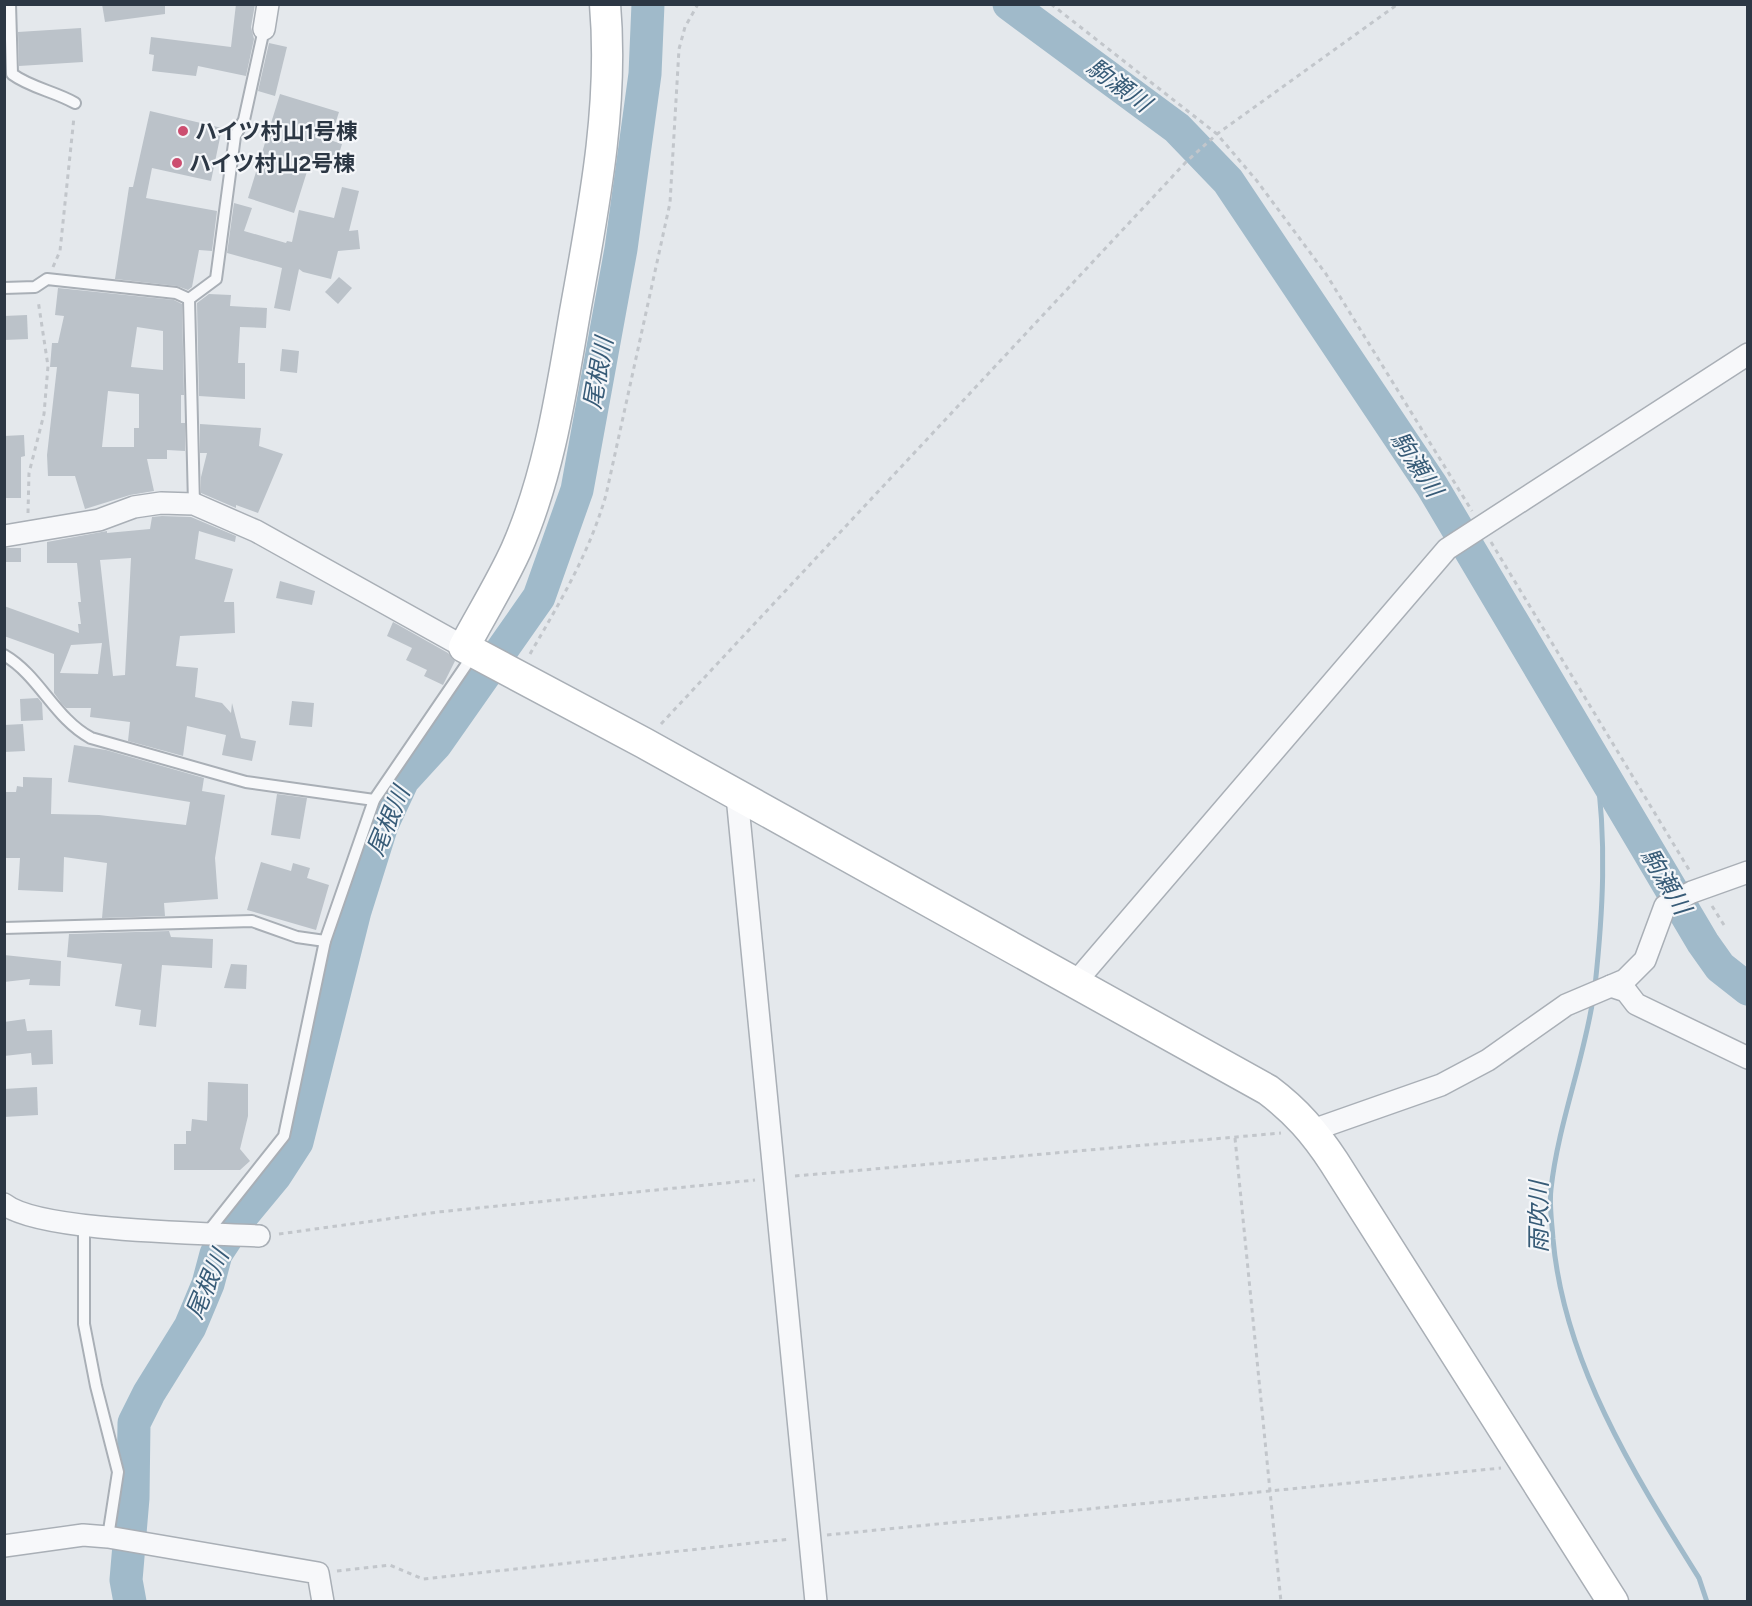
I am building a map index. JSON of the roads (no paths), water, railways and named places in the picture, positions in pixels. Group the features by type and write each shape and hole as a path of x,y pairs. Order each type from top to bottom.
{"street":[{"path":"264,29 268,4"},
{"path":"489,659 516,551 543,476 555,420 602,154 608,36 605,4"},
{"path":"1074,984 1447,549 1748,354"},
{"path":"4,536 99,520 134,507 161,503 194,504 256,531 644,743 1268,1090 1293,1109 1313,1130 1613,1602"},
{"path":"737,796 816,1602"},
{"path":"1313,1130 1441,1085 1488,1060 1566,1005 1630,975 1645,960 1662,910 1672,902 1748,872"},
{"path":"1600,990 1626,991 1636,1004 1748,1058"},
{"path":"4,1204 15,1212 84,1226 258,1236"},
{"path":"4,1546 84,1535 108,1537 318,1574 323,1602"}],"lane":[{"path":"10,4 12,74 27,85 75,103"},
{"path":"189,299 216,279 235,136 244,120 264,29"},
{"path":"4,288 35,287 47,279 176,293 189,299"},
{"path":"189,299 194,504"},
{"path":"4,655 20,664 72,727 91,738 246,782 374,800"},
{"path":"207,1233 284,1136 325,942 374,800 489,659"},
{"path":"4,928 252,921 297,937 325,942"},
{"path":"84,1226 84,1324 96,1386 118,1472 108,1537"}],"waterway":[{"name":"尾根川","path":"130,1602 126,1580 133,1498 134,1423 149,1393 190,1327 208,1284 216,1254 237,1222 275,1176 297,1142 355,911 382,825 403,780 436,744 539,597 577,490 621,249 645,74 648,4"},
{"name":"駒瀬川","path":"1009,4 1177,128 1228,181 1432,486 1703,943 1720,967 1748,989"},
{"name":"雨吹川","path":"1595,986 1603,876 1602,821 1596,766"},
{"name":"雨吹川","path":"1593,999 1559,1141 1551,1189 1550,1208 1560,1285 1571,1330 1606,1416 1650,1499 1699,1578 1707,1602"}],"place":[{"name":"ハイツ村山1号棟","path":"183,131"},
{"name":"ハイツ村山2号棟","path":"177,163"}]}
